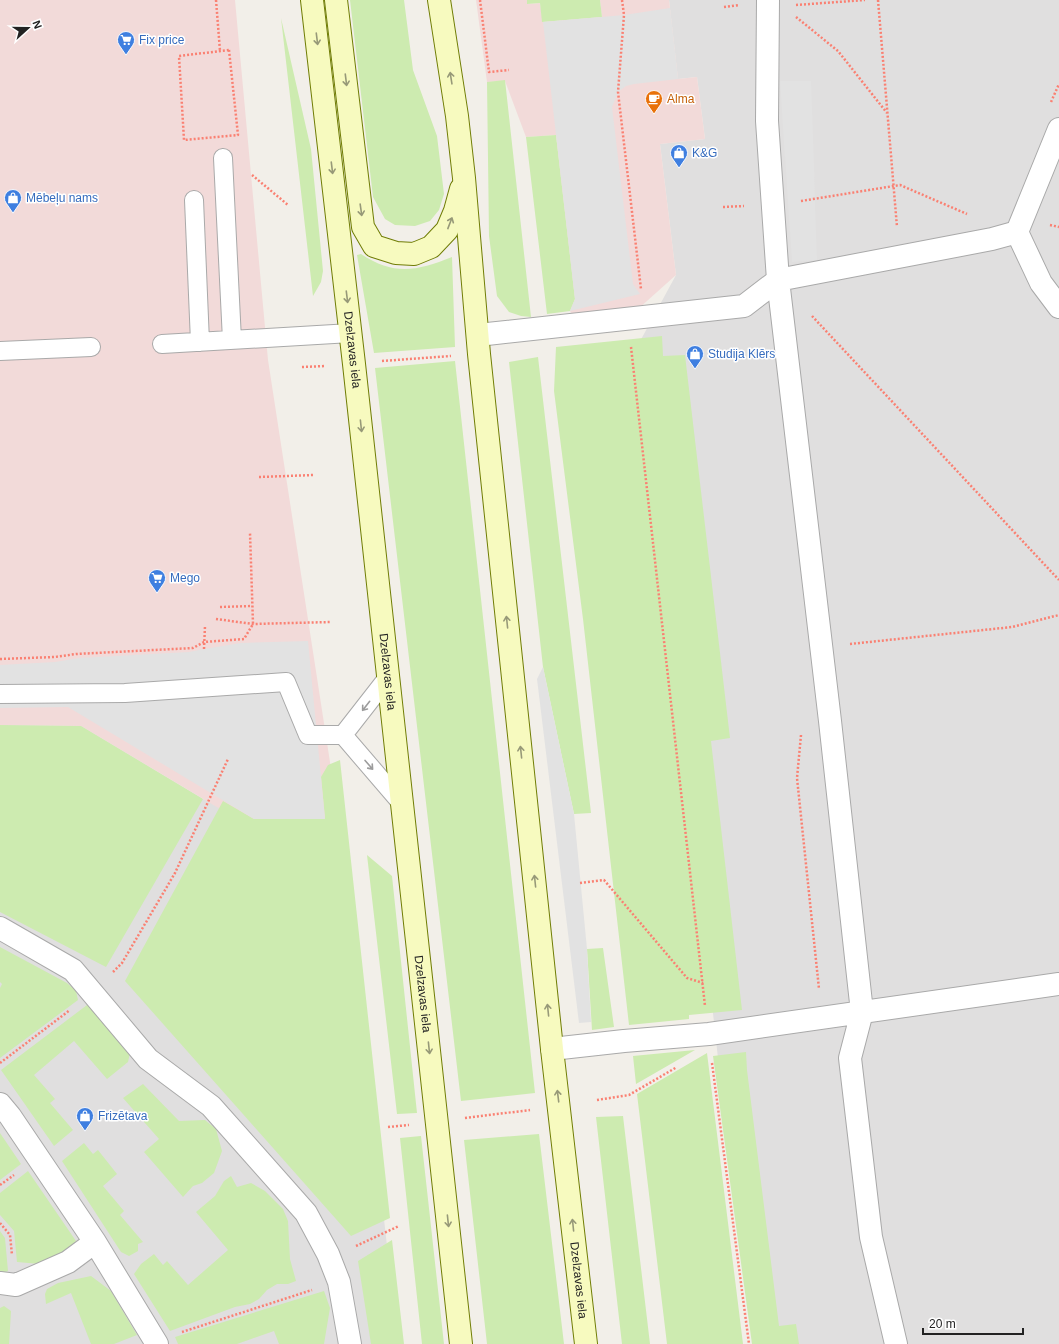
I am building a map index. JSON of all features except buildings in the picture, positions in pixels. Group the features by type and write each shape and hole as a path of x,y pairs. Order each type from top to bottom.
{"main road":[{"name":"Dzelzavas iela","path":"312,0 351,333 461,1344"},
{"path":"336,0 363,227 374,246 396,253 414,254 431,246 447,230 455,211 464,178"},
{"name":"Dzelzavas iela","path":"439,0 457,116 464,178 478,335 552,1049 586,1344"}],"street":[{"path":"773,5 767,121 778,280 862,1012 850,1058 871,1238 896,1344"},
{"path":"1059,129 1018,232 1041,283 1059,307"},
{"path":"478,335 744,306 778,280 992,239 1018,232"},
{"path":"0,928 73,970 148,1059 211,1106 306,1213 328,1254 339,1282 350,1344"},
{"path":"552,1049 709,1034 1059,984"},
{"path":"0,1104 10,1116 96,1242 156,1342"},
{"path":"8,1284 68,1262 96,1242"}],"lane":[{"path":"223,158 232,340"},
{"path":"194,200 200,342"},
{"path":"162,344 351,333"},
{"path":"0,351 91,347"},
{"path":"343,735 389,676"},
{"path":"0,694 125,693 286,682 308,735 343,735 403,805"}],"path":[{"path":"216,0 220,51"},
{"path":"480,0 489,72 509,70"},
{"path":"622,0 624,15 618,92 642,296 628,318 703,984 749,1344"},
{"path":"773,5 865,0"},
{"path":"878,0 897,230"},
{"path":"773,5 838,51 888,114"},
{"path":"229,50 238,135 184,140 179,56 220,51 229,50"},
{"path":"250,173 288,205"},
{"path":"773,205 900,185 972,217"},
{"path":"810,313 1059,580"},
{"path":"380,361 452,356"},
{"path":"302,367 328,366"},
{"path":"259,477 314,475"},
{"path":"0,659 55,658 76,654 193,648 204,642 244,639 253,624 250,533"},
{"path":"220,607 252,606"},
{"path":"821,647 1012,627 1059,615"},
{"path":"216,619 253,624 331,622"},
{"path":"204,649 205,626"},
{"path":"802,731 796,778 820,994"},
{"path":"0,1063 93,992 122,963 175,873 228,759"},
{"path":"580,882 604,880 687,978 703,984"},
{"path":"597,1100 629,1095 683,1063"},
{"path":"463,1119 536,1109"},
{"path":"388,1127 416,1124"},
{"path":"0,1223 10,1235 8,1284"},
{"path":"328,1254 354,1247 399,1226"},
{"path":"156,1342 339,1282"}],"shaded area":[{"path":"0,0 235,0 268,360 340,827 252,828 81,726 0,725"},
{"path":"476,0 527,0 527,4 540,3 543,22 602,17 600,0 669,0 678,79 697,77 705,139 660,144 676,275 628,318 578,324 570,311 575,299 556,135 526,137 505,81 487,82"},
{"path":"669,0 1059,0 1059,1344 756,1344 718,1058 638,345 676,275 660,144 705,139 697,77 678,79"},
{"path":"670,8 678,79 626,86 618,92 612,107 633,284 640,294 570,311 575,299 543,22 624,15"},
{"path":"780,81 811,81 817,260 792,262"},
{"path":"308,641 325,819 254,819 68,707 0,708 0,665 55,662 79,658 189,652 241,643"},
{"path":"543,667 574,814 587,949 591,1022 579,1023 537,679"},
{"path":"0,725 81,726 203,799 340,827 398,1344 0,1344"}],"green space":[{"path":"350,0 404,0 413,70 437,136 444,194 439,210 430,221 415,226 395,225 385,219 373,197"},
{"path":"527,0 600,0 602,17 542,22 540,3 527,4"},
{"path":"281,18 311,149 323,271 321,282 313,296"},
{"path":"505,80 531,317 521,316 509,312 497,296 489,236 487,82"},
{"path":"556,135 575,299 570,311 547,314 526,137"},
{"path":"361,254 384,266 406,269 428,266 452,257 455,347 374,353 357,255"},
{"path":"662,336 663,356 685,355 730,738 711,741 742,1010 689,1015 689,1019 629,1025 583,619 554,391 556,347"},
{"path":"538,357 591,813 574,814 543,667 509,362"},
{"path":"455,361 535,1093 461,1101 375,368"},
{"path":"0,725 81,726 203,799 106,967 0,912"},
{"path":"340,760 390,1218 351,1236 125,981 223,801 254,819 325,818 321,777 328,765"},
{"path":"367,855 392,876 417,1113 397,1114"},
{"path":"0,947 67,983 76,991 78,1000 0,1058 0,988 2,984 0,982"},
{"path":"603,948 614,1027 592,1030 587,949"},
{"path":"91,1002 130,1053 128,1062 107,1079 74,1041 34,1075 55,1099 50,1103 73,1130 54,1146 1,1070"},
{"path":"695,1050 636,1084 633,1056"},
{"path":"746,1052 779,1326 796,1324 799,1344 752,1344 713,1056"},
{"path":"707,1053 743,1344 667,1344 637,1094"},
{"path":"143,1084 179,1121 205,1120 216,1129 222,1151 214,1173 202,1183 193,1186 183,1197 144,1152 159,1139 123,1098"},
{"path":"623,1116 650,1344 622,1344 596,1117"},
{"path":"0,1133 21,1164 0,1180"},
{"path":"539,1134 564,1344 487,1344 464,1140"},
{"path":"421,1136 444,1344 422,1344 400,1138"},
{"path":"84,1143 93,1154 98,1150 117,1174 103,1186 124,1211 120,1215 143,1242 138,1244 138,1251 129,1256 121,1252 62,1161"},
{"path":"28,1171 76,1241 63,1257 51,1265 17,1262 14,1231 0,1215 0,1193"},
{"path":"231,1176 237,1187 251,1183 265,1191 283,1209 288,1221 290,1259 296,1281 288,1284 277,1284 267,1290 259,1299 250,1304 235,1307 170,1331 134,1274 141,1264 154,1254 163,1265 167,1261 188,1285 228,1250 196,1212 215,1196 224,1181"},
{"path":"0,1231 5,1238 8,1271 0,1274"},
{"path":"392,1240 404,1344 371,1344 358,1261"},
{"path":"91,1276 111,1291 137,1335 114,1344 91,1344 71,1293 46,1304 45,1294 47,1289 58,1283"},
{"path":"324,1291 330,1308 324,1344 279,1344 274,1331 237,1344 178,1344 175,1337"},
{"path":"4,1306 11,1311 9,1344 0,1344 0,1308"}],"place":[{"name":"Fix price","path":"126,55"},
{"name":"Alma","path":"654,114"},
{"name":"K&G","path":"679,168"},
{"name":"Mēbeļu nams","path":"13,213"},
{"name":"Studija Klērs","path":"695,369"},
{"name":"Mego","path":"157,593"},
{"name":"Frizētava","path":"85,1131"}]}
